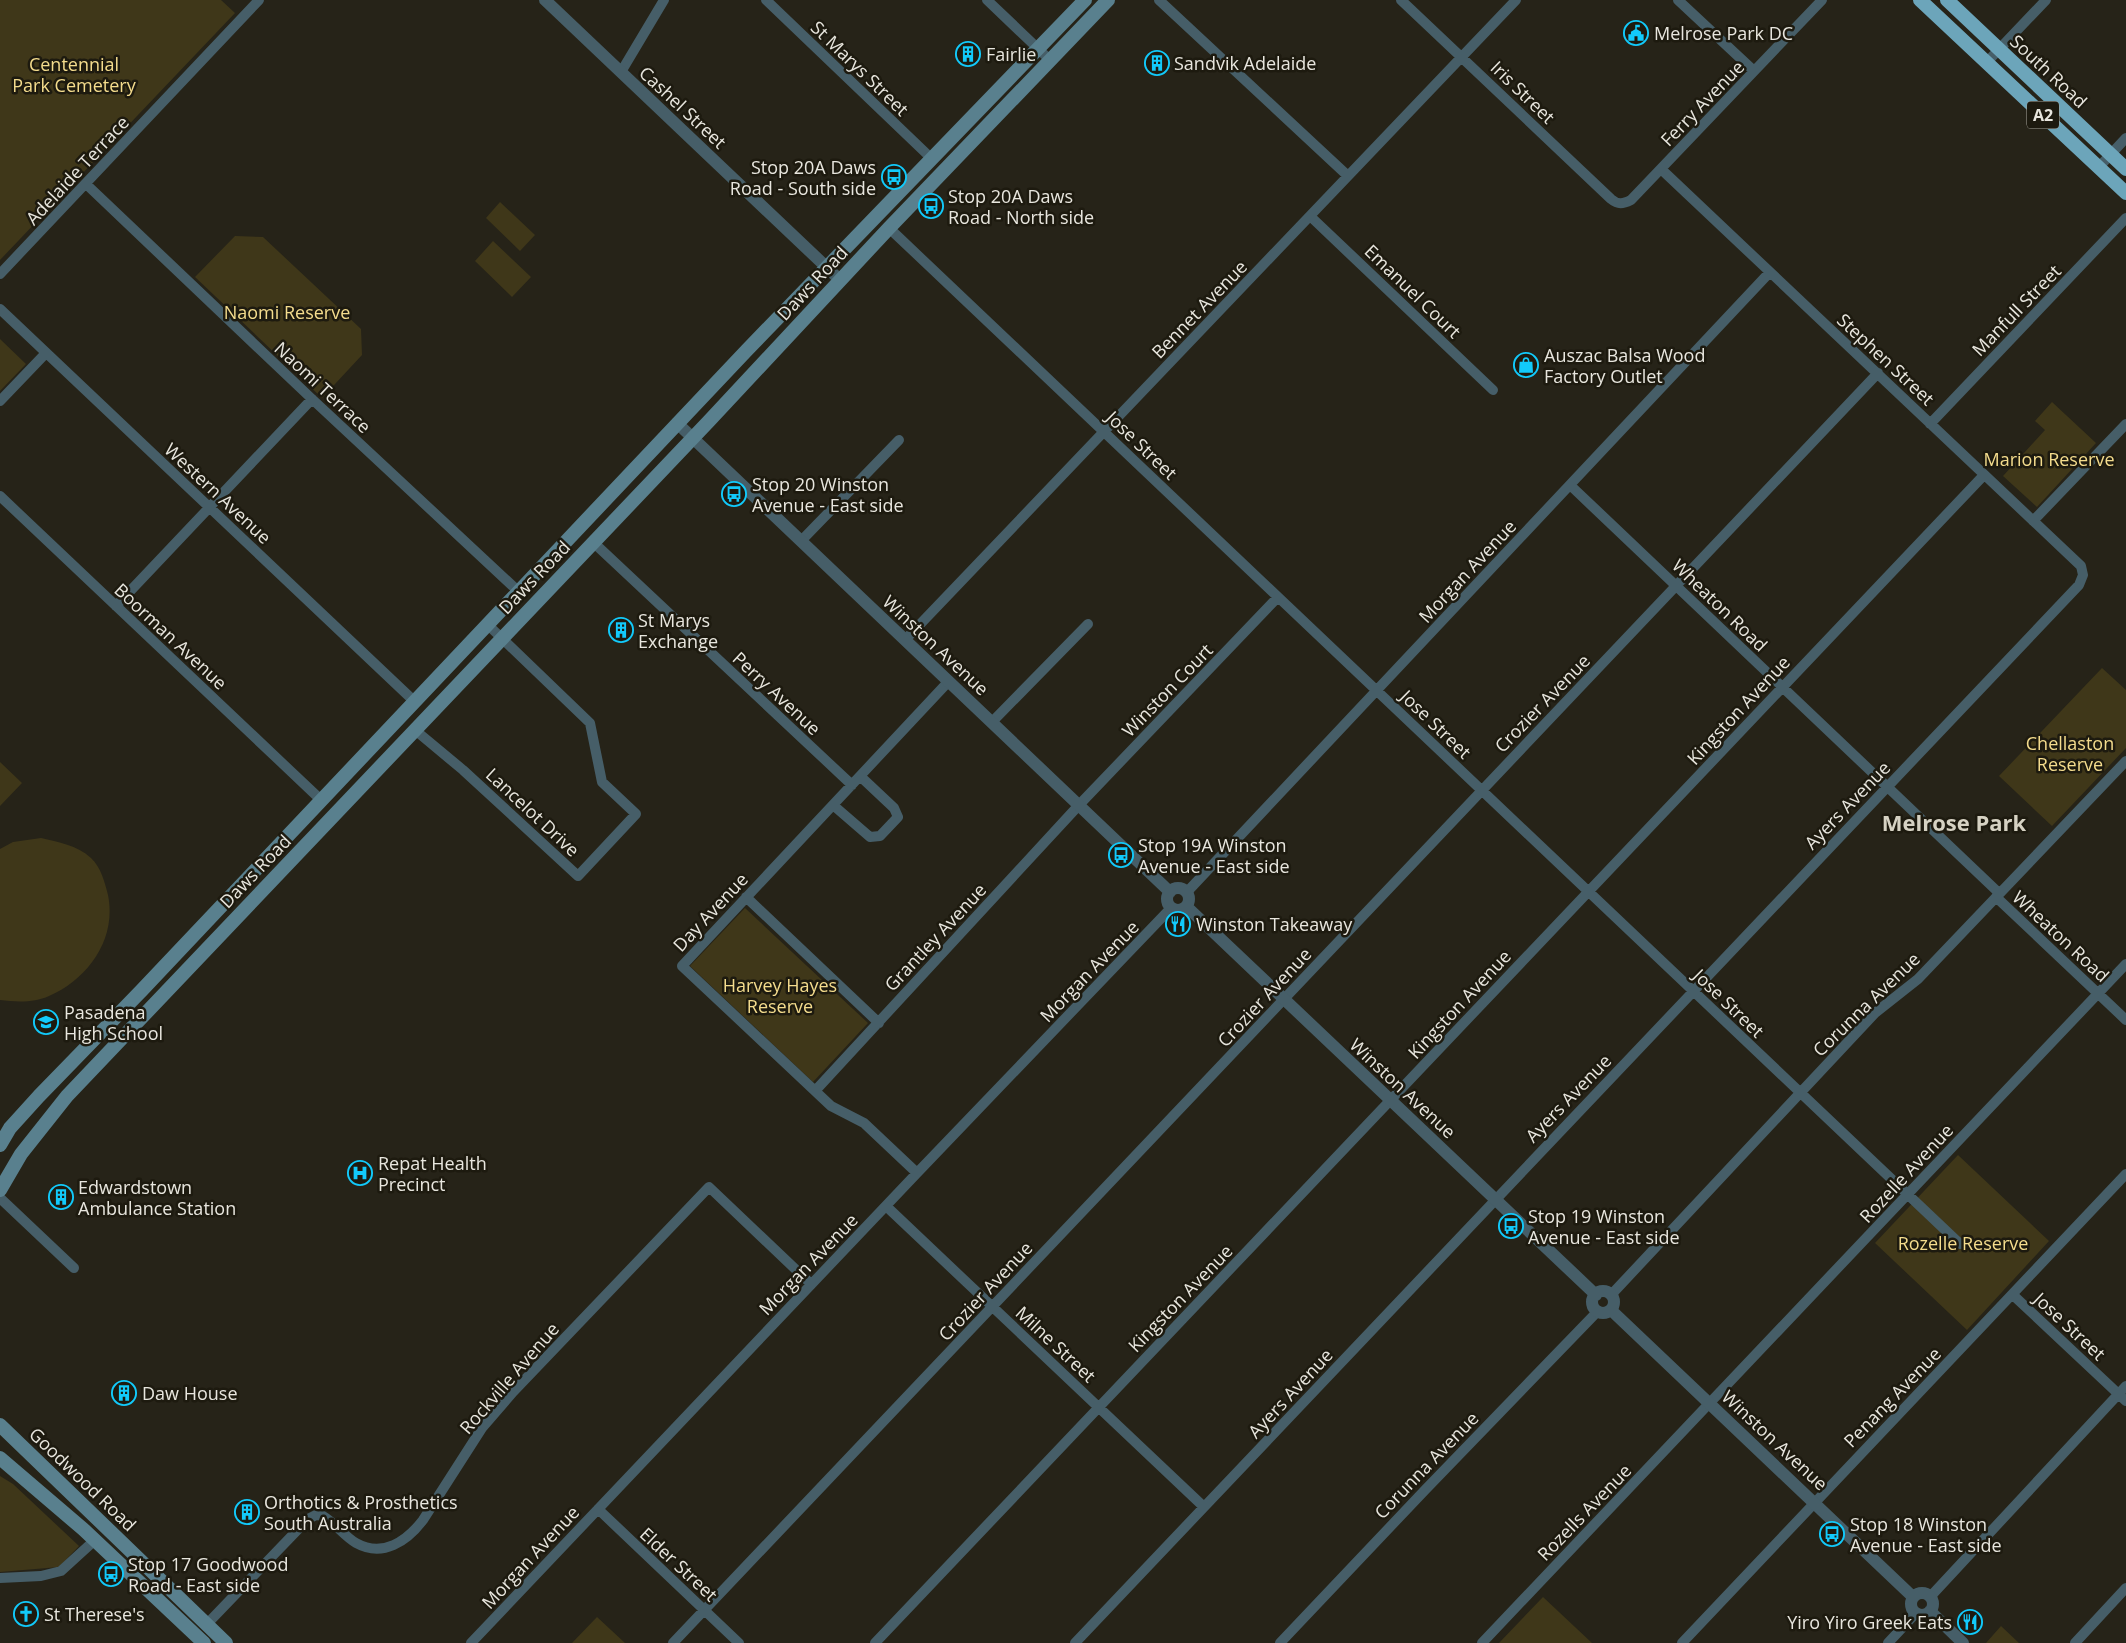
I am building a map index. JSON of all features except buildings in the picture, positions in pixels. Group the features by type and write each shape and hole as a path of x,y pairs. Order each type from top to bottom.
{"highway":[{"name":"South Road","path":"1920,0 2126,193"},
{"name":"South Road","path":"1947,0 2126,170"}],"main road":[{"name":"Daws Road","path":"0,1145 10,1128 320,799 826,267 1085,0"},
{"name":"Daws Road","path":"0,1190 5,1176 59,1104 889,228 1108,0"},
{"path":"318,832 322,807 320,799 335,799 358,790"},
{"path":"192,936 214,941"},
{"path":"192,936 200,956"},
{"path":"74,1060 105,1038 128,1014 140,1019 142,990"},
{"name":"Goodwood Road","path":"0,1425 226,1643"},
{"name":"Goodwood Road","path":"2,1461 96,1540 205,1643"},
{"path":"83,1529 108,1530 109,1554"},
{"path":"183,1624 207,1624 205,1643"}],"street":[{"name":"Adelaide Terrace","path":"0,274 259,0"},
{"name":"Cashel Street","path":"545,0 840,280"},
{"path":"621,72 664,0"},
{"name":"St Marys Street","path":"766,0 932,158"},
{"path":"987,0 1050,60"},
{"path":"1159,0 1348,176"},
{"name":"Iris Street","path":"1401,0 1611,199 1616,203 1624,204"},
{"name":"Bennet Avenue","path":"905,640 1516,0"},
{"path":"1678,0 1754,71"},
{"name":"Ferry Avenue","path":"1624,204 1631,200 1822,0"},
{"path":"1986,62 2046,0"},
{"path":"2099,167 2126,138"},
{"name":"Stephen Street","path":"1661,169 2081,566 2083,576"},
{"name":"Naomi Terrace","path":"86,184 312,399 518,591"},
{"name":"Emanuel Court","path":"1310,216 1493,390"},
{"name":"Manfull Street","path":"1930,424 2126,218"},
{"name":"Jose Street","path":"889,228 1960,1244"},
{"name":"Morgan Avenue","path":"1187,892 1770,272"},
{"name":"Western Avenue","path":"0,309 414,701"},
{"path":"0,401 46,353"},
{"name":"Crozier Avenue","path":"673,1643 1878,373"},
{"path":"116,606 312,399"},
{"name":"Winston Avenue","path":"677,424 1170,892"},
{"path":"2033,521 2126,424"},
{"path":"801,542 899,440"},
{"name":"Kingston Avenue","path":"875,1643 1984,475"},
{"name":"Wheaton Road","path":"1570,485 1887,787 2126,1020"},
{"name":"Boorman Avenue","path":"0,496 320,799"},
{"name":"Perry Avenue","path":"593,542 852,785"},
{"name":"Ayers Avenue","path":"1075,1643 2079,584 2083,576"},
{"name":"Winston Court","path":"1079,805 1278,597"},
{"name":"Lancelot Drive","path":"415,730 463,770 578,876 636,814 602,782 590,723 487,624"},
{"path":"992,722 1088,624"},
{"name":"Day Avenue","path":"917,1173 864,1123 831,1106 682,966 949,681"},
{"name":"Corunna Avenue","path":"1611,1295 1874,1013 1918,979 2126,760"},
{"path":"833,805 870,838 880,836 898,817 894,808 860,776"},
{"name":"Grantley Avenue","path":"815,1091 1079,805"},
{"path":"1180,888 1187,892 1190,900 1187,907 1179,911 1171,908 1167,901 1170,892 1180,888"},
{"path":"746,898 878,1023"},
{"name":"Winston Avenue","path":"1187,907 1596,1295"},
{"name":"Morgan Avenue","path":"471,1643 1171,908"},
{"name":"Rozelle Avenue","path":"1710,1404 2126,964"},
{"name":"Penang Avenue","path":"1682,1643 2126,1174"},
{"name":"Rockville Avenue","path":"207,1624 308,1519 323,1516 356,1543 364,1546 382,1548 397,1545 412,1534 482,1428 520,1385 709,1187 811,1284"},
{"path":"0,1198 74,1268"},
{"name":"Milne Street","path":"886,1206 1204,1507"},
{"path":"1604,1292 1611,1295 1614,1302 1611,1310 1604,1313 1598,1312 1593,1305 1596,1295 1604,1292"},
{"name":"Jose Street","path":"2013,1295 2124,1393"},
{"name":"Winston Avenue","path":"1611,1310 1913,1597"},
{"name":"Corunna Avenue","path":"1280,1643 1424,1490 1598,1312"},
{"path":"1930,1597 2124,1393"},
{"name":"Rozells Avenue","path":"1482,1643 1710,1404"},
{"name":"Elder Street","path":"598,1509 739,1643"},
{"path":"0,1578 41,1576 61,1571 96,1540"},
{"path":"2075,1643 2126,1588"},
{"path":"1924,1593 1930,1597 1933,1604 1930,1612 1923,1615 1916,1613 1911,1604 1913,1597 1924,1593"},
{"path":"1930,1612 1963,1643"},
{"path":"1888,1643 1916,1613"}],"green space":[{"name":"Centennial Park Cemetery","path":"0,0 221,0 235,13 0,260"},
{"path":"500,202 535,235 520,251 486,218"},
{"name":"Naomi Reserve","path":"235,236 263,237 361,329 362,355 322,398 195,277"},
{"path":"493,241 531,277 512,297 475,261"},
{"path":"0,339 26,364 0,391"},
{"name":"Marion Reserve","path":"2052,402 2096,443 2037,507 2003,476 2045,430 2035,421"},
{"name":"Chellaston Reserve","path":"2102,668 2126,690 2126,748 2052,826 1999,776"},
{"path":"0,762 22,783 0,806"},
{"path":"41,838 74,847 91,858 102,875 108,895 110,911 108,927 104,942 96,956 76,979 63,989 37,1000 0,1000 0,849 13,842"},
{"name":"Harvey Hayes Reserve","path":"745,908 868,1023 813,1082 690,966"},
{"name":"Rozelle Reserve","path":"1958,1155 2049,1241 1967,1330 1875,1243"},
{"path":"0,1476 13,1484 79,1546 59,1567 0,1572"},
{"path":"1543,1597 1592,1643 1499,1643"},
{"path":"597,1617 625,1643 572,1643"},
{"path":"2001,1626 2019,1643 1986,1643"}],"place":[{"name":"Melrose Park DC","path":"1636,33"},
{"name":"Fairlie","path":"968,54"},
{"name":"Sandvik Adelaide","path":"1157,63"},
{"name":"Stop 20A Daws Road - South side","path":"894,177"},
{"name":"Stop 20A Daws Road - North side","path":"931,206"},
{"name":"Auszac Balsa Wood Factory Outlet","path":"1526,365"},
{"name":"Stop 20 Winston Avenue - East side","path":"734,494"},
{"name":"St Marys Exchange","path":"621,630"},
{"name":"Stop 19A Winston Avenue - East side","path":"1121,855"},
{"name":"Winston Takeaway","path":"1178,924"},
{"name":"Pasadena High School","path":"46,1022"},
{"name":"Repat Health Precinct","path":"360,1173"},
{"name":"Edwardstown Ambulance Station","path":"61,1197"},
{"name":"Stop 19 Winston Avenue - East side","path":"1511,1226"},
{"name":"Daw House","path":"124,1393"},
{"name":"Orthotics & Prosthetics South Australia","path":"247,1512"},
{"name":"Stop 18 Winston Avenue - East side","path":"1832,1534"},
{"name":"Stop 17 Goodwood Road - East side","path":"111,1574"},
{"name":"St Therese's","path":"26,1614"},
{"name":"Yiro Yiro Greek Eats","path":"1970,1622"}],"district":[{"name":"Melrose Park","path":"1954,822"}]}
